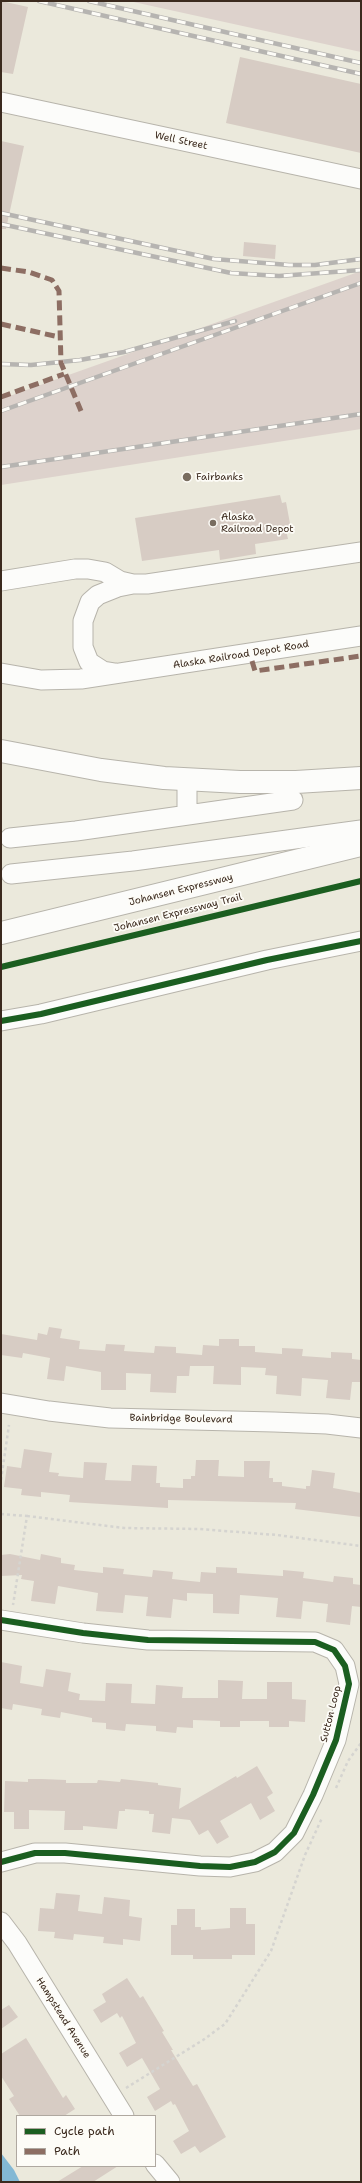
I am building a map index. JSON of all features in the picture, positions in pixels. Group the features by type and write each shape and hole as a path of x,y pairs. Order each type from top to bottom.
{"highway":[{"path":"1,751 102,770 188,779 240,782 361,778"},
{"name":"Johansen Expressway","path":"1,933 361,845"}],"street":[{"name":"Well Street","path":"1,102 361,179"},
{"name":"Alaska Railroad Depot Road","path":"120,673 103,671 89,662 83,646 83,621 90,602 98,595 118,587 133,584 147,584 361,552"},
{"name":"Alaska Railroad Depot Road","path":"1,581 75,569 88,569 105,572 120,580 133,584"},
{"name":"Alaska Railroad Depot Road","path":"1,673 41,680 64,681 361,636"},
{"path":"188,779 188,815"},
{"path":"10,838 293,800"},
{"path":"11,874 126,862 361,830"},
{"path":"1,1021 41,1014 267,960 361,940"},
{"name":"Bainbridge Boulevard","path":"1,1402 49,1411 110,1418 327,1424 361,1428"},
{"name":"Sutton Loop","path":"1,1862 35,1853 66,1853 200,1866 230,1867 255,1862 275,1852 294,1833 313,1795 336,1740 349,1684 345,1666 334,1650 315,1642 148,1640 83,1633 6,1621"},
{"name":"Hampstead Avenue","path":"1,1922 17,1943 123,2115"},
{"path":"156,2165 170,2182"}],"path":[{"path":"1,1480 9,1425"},
{"path":"1,1514 124,1528 199,1529 277,1535 361,1546"},
{"path":"6,1621 27,1516"},
{"path":"336,1789 348,1761 361,1743"},
{"path":"112,2097 203,2040 225,2024 271,1951 305,1854 323,1816"}],"shaded area":[{"path":"129,1 361,1 361,52"},
{"path":"361,271 361,429 1,485 1,399"}],"water":[{"path":"1,2153 14,2170 20,2182 1,2182"}],"building":[{"path":"1,1 28,7 13,74 1,72"},
{"path":"240,57 361,84 361,153 226,123"},
{"path":"1,141 24,146 6,229 1,229"},
{"path":"244,242 276,245 275,259 243,256"},
{"name":"Alaska Railroad Depot","path":"280,495 282,503 286,502 291,529 286,530 288,539 255,544 256,554 220,560 219,550 142,561 135,518"},
{"path":"49,1327 62,1329 60,1338 80,1341 79,1349 105,1351 106,1344 125,1345 124,1351 154,1353 155,1346 176,1347 176,1353 202,1355 203,1345 219,1346 219,1339 239,1339 239,1346 255,1346 255,1352 282,1354 282,1348 303,1349 302,1356 331,1358 331,1352 352,1353 352,1359 361,1360 361,1382 352,1382 350,1400 326,1398 328,1380 302,1378 301,1396 276,1394 277,1376 265,1375 266,1368 241,1367 241,1385 213,1384 214,1366 190,1366 189,1376 177,1376 176,1393 150,1392 151,1374 126,1373 126,1390 101,1390 101,1372 66,1366 64,1381 47,1379 50,1358 23,1353 22,1358 1,1355 1,1334 37,1340 38,1333 47,1335"},
{"path":"24,1449 52,1453 49,1472 59,1473 58,1476 83,1478 84,1462 107,1463 105,1480 131,1481 132,1465 157,1466 156,1483 160,1483 160,1487 183,1488 183,1479 191,1479 191,1476 195,1476 196,1460 219,1460 218,1476 244,1477 244,1461 270,1461 269,1478 273,1478 273,1482 282,1482 282,1486 306,1489 306,1486 310,1486 312,1470 335,1473 333,1488 361,1493 361,1517 295,1509 296,1503 168,1500 168,1508 69,1502 70,1495 41,1492 41,1497 21,1495 22,1489 4,1487 7,1466 21,1468"},
{"path":"10,1554 40,1560 41,1554 61,1558 61,1563 75,1565 74,1570 103,1573 103,1567 124,1569 123,1574 152,1577 153,1570 173,1572 172,1579 200,1582 201,1572 216,1573 216,1567 237,1568 237,1573 283,1576 283,1570 304,1572 303,1578 333,1582 334,1576 353,1578 353,1584 361,1585 361,1607 352,1606 350,1625 326,1622 328,1604 303,1601 301,1619 276,1617 278,1598 240,1595 239,1614 213,1613 213,1594 187,1593 187,1601 173,1599 171,1618 146,1616 148,1597 125,1595 123,1613 96,1611 98,1593 58,1586 55,1604 31,1601 34,1581 21,1579 22,1575 1,1576 1,1555"},
{"path":"1,1662 22,1666 20,1683 43,1687 46,1669 71,1673 68,1691 80,1694 79,1700 105,1701 106,1683 132,1684 131,1703 155,1704 156,1685 183,1687 182,1698 218,1698 218,1680 243,1681 242,1699 267,1699 267,1682 292,1682 292,1699 306,1700 305,1722 289,1721 289,1727 269,1727 269,1721 240,1721 240,1727 220,1727 220,1721 193,1720 193,1728 177,1727 176,1733 156,1731 156,1726 126,1724 125,1731 106,1729 106,1723 92,1722 92,1718 61,1712 60,1718 41,1715 42,1709 13,1704 12,1710 1,1708"},
{"path":"257,1766 273,1793 267,1797 275,1811 260,1820 251,1803 220,1821 229,1837 217,1844 208,1830 199,1835 190,1820 172,1818 170,1834 152,1832 154,1814 149,1814 149,1811 125,1809 125,1811 119,1811 117,1829 83,1826 83,1830 64,1830 65,1811 29,1810 29,1829 14,1829 14,1812 4,1812 5,1781 28,1782 28,1779 42,1779 66,1780 66,1783 97,1783 98,1780 120,1782 121,1779 158,1783 158,1785 181,1788 179,1809 236,1776 237,1778"},
{"path":"56,1893 80,1895 78,1911 102,1914 104,1897 130,1900 129,1916 142,1918 140,1941 123,1939 123,1945 103,1943 104,1937 74,1934 73,1940 54,1938 55,1932 38,1931 40,1908 54,1909"},
{"path":"230,1908 246,1908 246,1924 255,1924 255,1955 232,1955 232,1959 193,1959 193,1955 171,1955 171,1925 177,1925 177,1909 195,1909 195,1927 201,1927 201,1930 230,1928"},
{"path":"127,1978 140,1998 143,1996 164,2031 162,2032 173,2050 171,2050 193,2086 197,2084 226,2137 200,2153 195,2146 181,2154 173,2141 189,2131 175,2104 173,2105 171,2101 155,2111 147,2097 160,2089 142,2058 127,2067 119,2053 136,2043 122,2016 120,2018 117,2013 101,2023 93,2010 106,2002 102,1994"},
{"path":"9,2005 18,2017 1,2029 1,2010"},
{"path":"26,2038 63,2098 66,2095 75,2109 66,2115 19,2115 9,2099 14,2096 1,2076 1,2054"},
{"path":"81,2167 116,2167 93,2182 57,2182"}],"railway":[{"path":"39,1 361,74"},
{"path":"89,1 361,63"},
{"path":"1,213 214,259 289,265 315,265 361,259"},
{"path":"1,224 231,273 279,276 361,270"},
{"path":"1,411 361,283"},
{"path":"1,364 31,365 80,360 124,352 235,321"},
{"path":"1,467 361,414"}],"marked path":[{"path":"1,268 29,272 52,280 59,291 61,363 81,411"},
{"path":"1,324 59,337"},
{"path":"1,397 64,374"},
{"path":"252,661 255,671 361,656"}],"cycle path":[{"name":"Johansen Expressway Trail","path":"1,967 361,881"},
{"path":"1,1021 41,1014 267,960 361,941"},
{"path":"1,1620 83,1633 148,1640 315,1642 334,1650 345,1666 349,1684 336,1740 313,1795 294,1833 275,1852 255,1862 230,1867 200,1866 65,1853 35,1853 1,1862"}],"place":[{"name":"Fairbanks","path":"187,477"},
{"name":"Alaska Railroad Depot","path":"213,523"}]}
